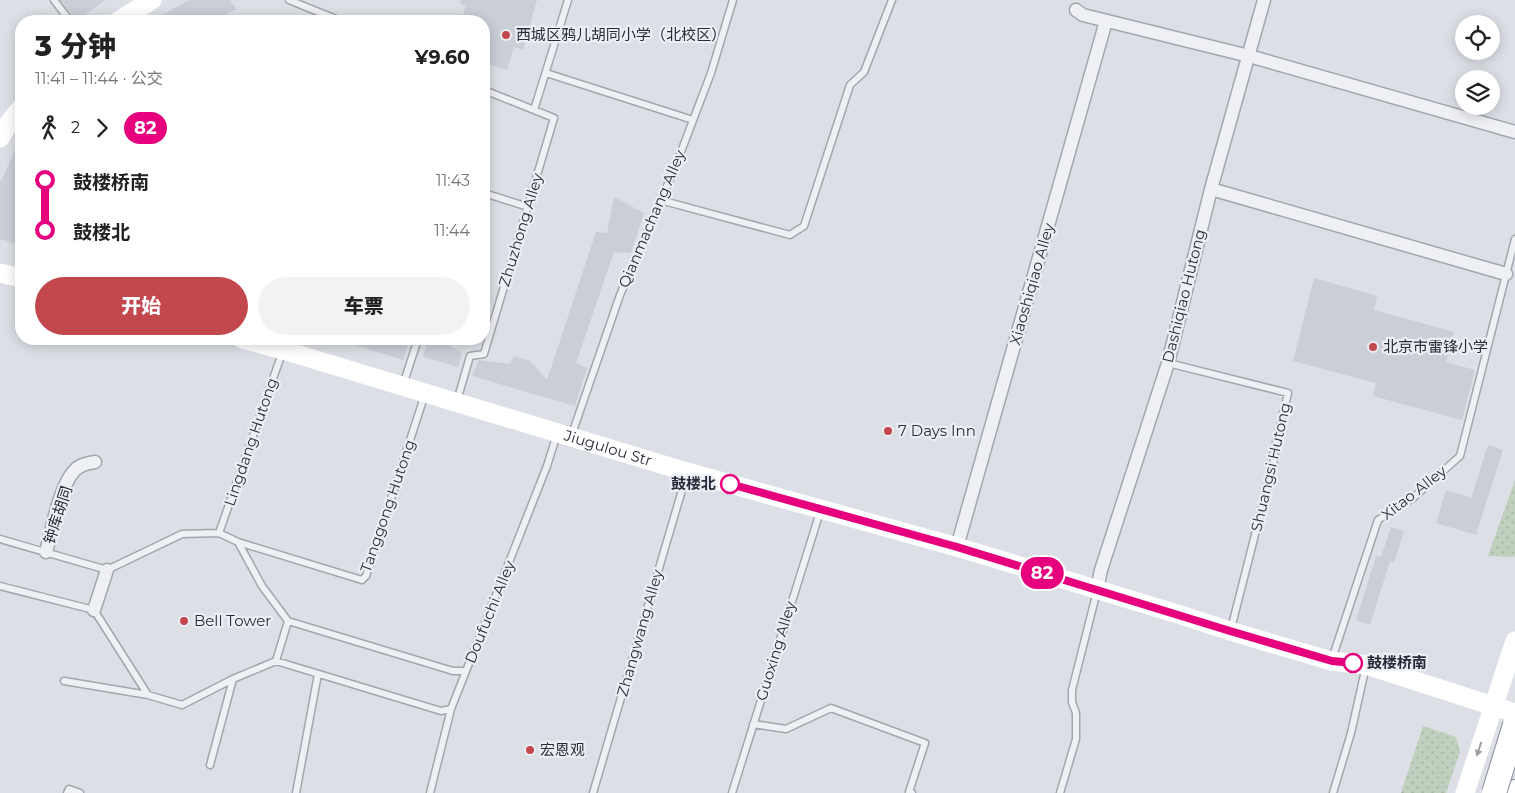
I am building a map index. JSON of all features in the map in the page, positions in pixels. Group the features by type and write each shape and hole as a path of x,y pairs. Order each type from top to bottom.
{"highway":[{"path":"1494,793 1515,725"}],"main road":[{"path":"128,15 152,0"},
{"path":"0,138 15,116"},
{"path":"0,272 15,276"},
{"name":"Jiugulou Str","path":"266,345 687,472 957,547 1332,661 1366,664 1515,713"},
{"path":"1465,793 1515,641"}],"street":[{"name":"Dashiqiao Hutong","path":"1097,589 1168,363 1211,189 1264,0"},
{"path":"1076,7 1083,16 1249,56 1515,132"},
{"name":"Xiaoshiqiao Alley","path":"957,547 1106,21"},
{"path":"1211,189 1506,274"},
{"name":"钟库胡同","path":"46,552 60,499 70,478 74,471 85,463 95,462"},
{"path":"94,610 107,570"}],"lane":[{"path":"54,0 65,15"},
{"path":"289,0 326,15"},
{"path":"534,110 568,0"},
{"name":"Qianmachang Alley","path":"564,435 693,120 711,73 733,0"},
{"path":"660,200 790,235 804,226 850,85 864,72 892,0"},
{"path":"546,73 693,120"},
{"name":"Zhuzhong Alley","path":"490,92 554,118 490,334"},
{"path":"490,195 528,207"},
{"name":"Xitao Alley","path":"1332,661 1378,520 1413,498 1460,456 1515,239"},
{"path":"403,386 416,345"},
{"name":"Zhuzhong Alley","path":"456,403 470,356 484,354 487,345"},
{"name":"Lingdang Hutong","path":"219,534 283,350"},
{"name":"Shuangsi Hutong","path":"1168,363 1288,393 1273,455 1275,456 1230,631"},
{"name":"Tanggong Hutong","path":"238,542 362,580 366,576 425,393"},
{"name":"Doufuchi Alley","path":"430,793 451,709 547,466 564,435"},
{"name":"Zhangwang Alley","path":"593,793 687,472"},
{"name":"Guoxing Alley","path":"732,793 821,508"},
{"path":"0,539 107,570 182,534 219,534 238,542 262,586 288,621 453,671 466,671"},
{"path":"0,586 94,610 148,695"},
{"path":"1060,793 1076,739 1076,713 1072,702 1072,690 1097,589"},
{"path":"276,661 288,621"},
{"path":"64,681 148,695 182,705 233,679 276,661 441,711 451,709"},
{"path":"1333,793 1351,733 1366,664"},
{"path":"296,793 318,674"},
{"path":"210,765 233,679"},
{"path":"754,724 786,729 831,708 925,743 910,793"},
{"path":"67,793 69,789 80,793"}],"shaded area":[{"path":"60,0 105,0 84,15 71,15"},
{"path":"189,0 230,0 236,9 226,15 162,15"},
{"name":"西城区鸦儿胡同小学（北校区）","path":"461,0 537,0 523,50 514,47 507,70 490,65 490,15 463,15 466,6 460,4"},
{"path":"15,151 15,243 0,239 0,183"},
{"path":"614,197 644,213 631,253 614,252 576,363 587,368 575,406 472,376 479,360 510,364 514,356 530,361 547,380 596,232 607,233"},
{"name":"北京市雷锋小学","path":"1314,278 1377,296 1374,310 1454,332 1446,362 1475,370 1462,420 1373,396 1376,383 1293,361"},
{"path":"355,345 408,345 403,360"},
{"path":"426,345 449,345 462,353 458,367 423,357"},
{"path":"1488,445 1503,450 1476,535 1436,523 1446,490 1471,498"},
{"path":"1391,527 1404,531 1394,563 1390,561 1370,625 1356,620 1376,556 1381,557"}],"green space":[{"path":"1515,480 1515,557 1488,556"},
{"path":"1423,726 1456,737 1460,751 1446,793 1401,793"}],"bus line":[{"name":"82","path":"730,484 957,547 1332,661 1353,663"}],"place":[{"name":"西城区鸦儿胡同小学（北校区）","path":"506,35"},
{"name":"北京市雷锋小学","path":"1373,347"},
{"name":"7 Days Inn","path":"888,431"},
{"name":"鼓楼北","path":"730,484"},
{"name":"Bell Tower","path":"184,621"},
{"name":"鼓楼桥南","path":"1353,663"},
{"name":"宏恩观","path":"530,750"}]}
